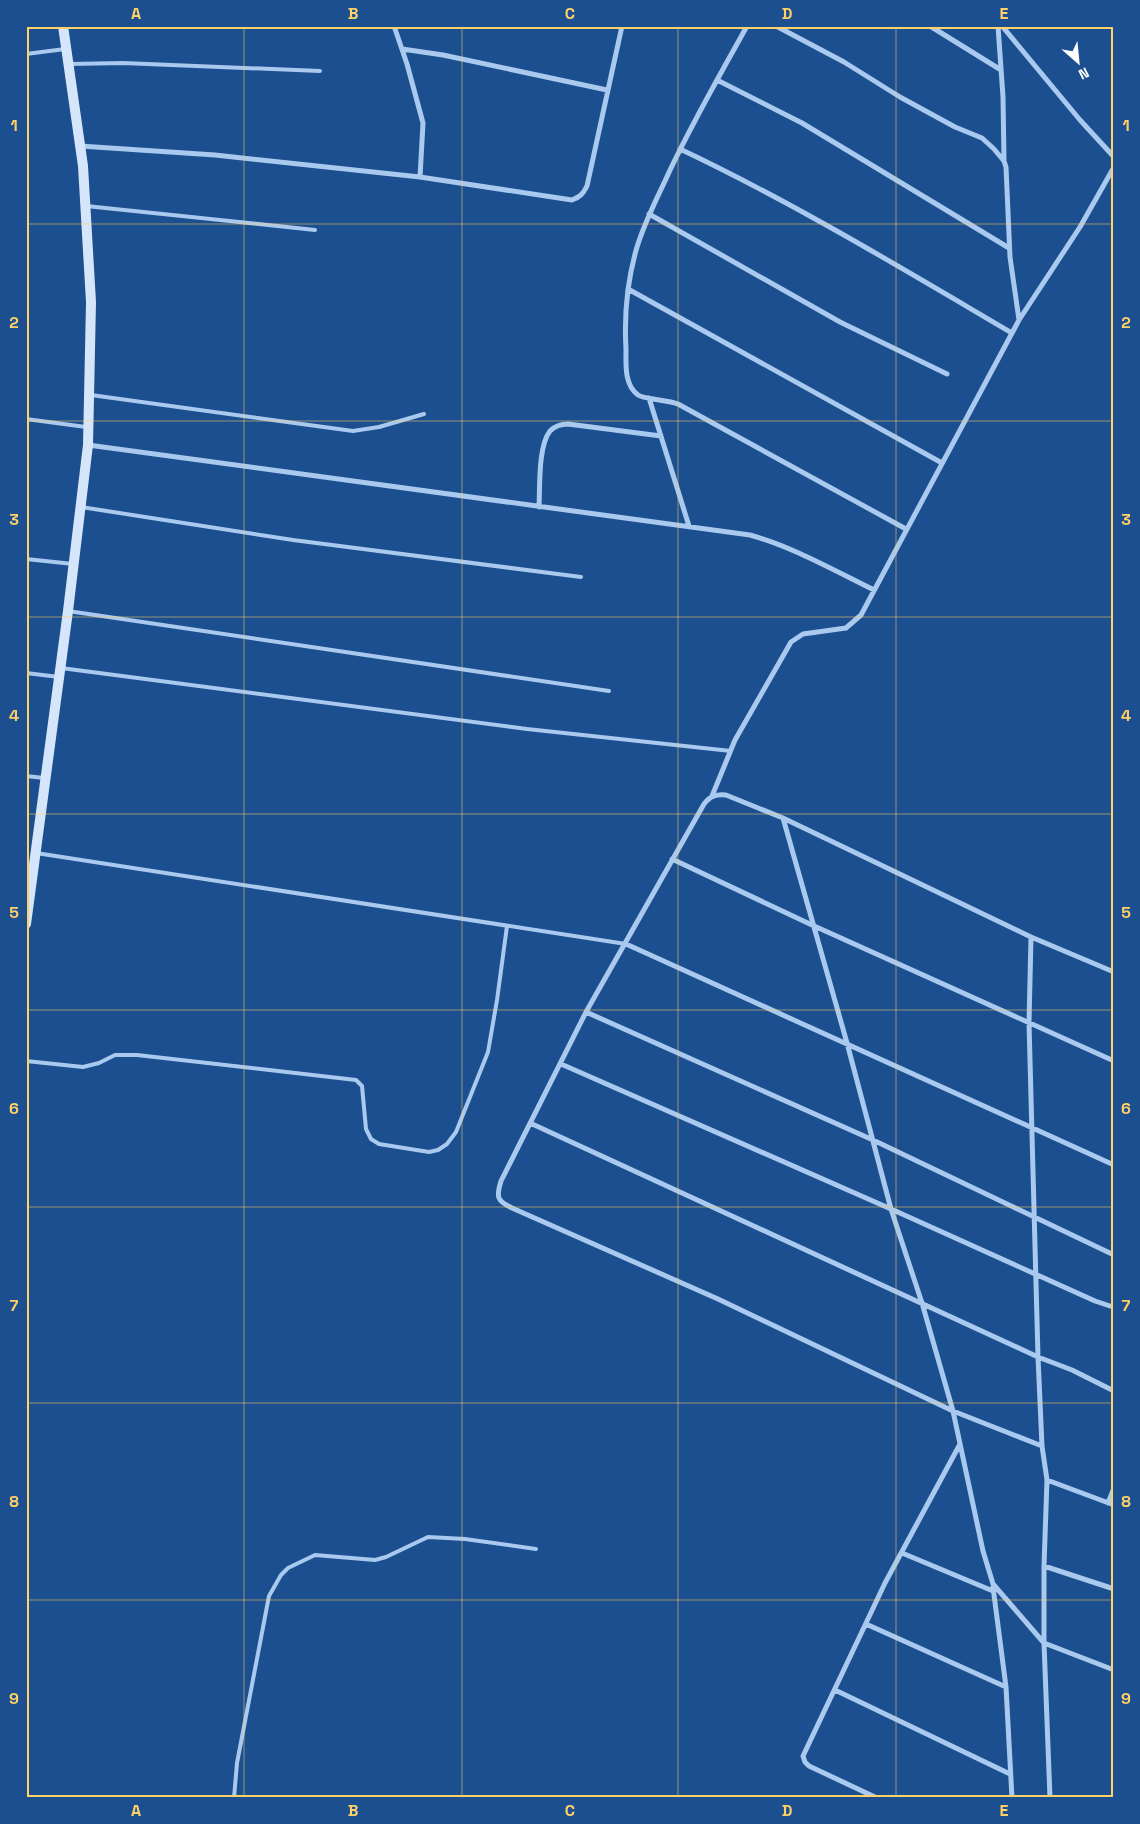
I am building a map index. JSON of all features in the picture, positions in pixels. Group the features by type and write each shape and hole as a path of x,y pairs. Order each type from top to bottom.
{"main road":[{"path":"26,924 88,445 91,302 86,206 80,146 63,26"}],"street":[{"path":"394,26 423,123 420,176"},
{"path":"80,146 215,155 420,176 564,200 578,198 584,193 587,186 622,26"},
{"path":"747,26 680,149 637,247 628,290 624,322 626,372 632,388 638,395 678,404 906,529"},
{"path":"776,26 844,62 900,97 955,127 982,138 990,143 1004,161"},
{"path":"930,26 1001,70"},
{"path":"998,26 1004,161 1007,174 1009,248 1019,320"},
{"path":"1002,26 1080,120 1114,157"},
{"path":"402,49 443,55 607,90"},
{"path":"717,80 802,123 1009,248"},
{"path":"680,149 727,171 850,238 1012,333"},
{"path":"1042,1446 953,1412 718,1299 503,1204 498,1198 501,1181 586,1012 704,804 712,796 731,751 791,642 803,634 846,628 860,615 1019,320 1080,227 1114,167"},
{"path":"650,214 840,322 947,374"},
{"path":"628,290 942,463"},
{"path":"649,398 689,526"},
{"path":"539,506 543,454 546,440 555,427 568,424 661,436"},
{"path":"88,445 723,530 770,540 874,590"},
{"path":"712,796 717,794 726,795 783,818 1031,937 1114,972"},
{"path":"783,818 847,1043 891,1209 922,1303 953,1412 983,1552 993,1584 1006,1687 1012,1798"},
{"path":"672,859 812,925 1114,1060"},
{"path":"1031,937 1029,1023 1031,1128 1042,1446 1047,1480 1044,1644 1050,1798"},
{"path":"626,944 1114,1165"},
{"path":"586,1012 873,1140 1114,1255"},
{"path":"561,1064 1095,1301 1113,1307"},
{"path":"530,1123 1038,1357 1072,1370 1114,1391"},
{"path":"877,1798 809,1766 803,1759 866,1624 960,1443"},
{"path":"1047,1480 1111,1504 1114,1488"},
{"path":"902,1553 994,1591"},
{"path":"1044,1566 1114,1589"},
{"path":"993,1584 1044,1644 1114,1670"},
{"path":"866,1624 1006,1687"},
{"path":"835,1690 1010,1774"}],"lane":[{"path":"26,54 67,49"},
{"path":"69,64 123,63 320,71"},
{"path":"86,206 315,230"},
{"path":"89,394 353,431 379,427 424,414"},
{"path":"26,419 88,428"},
{"path":"80,506 293,540 581,578"},
{"path":"26,559 73,564"},
{"path":"68,611 609,691"},
{"path":"26,673 60,672 527,729 731,751"},
{"path":"26,776 46,778"},
{"path":"36,853 626,944"},
{"path":"26,1061 83,1068 115,1055 137,1055 356,1080 362,1086 366,1130 371,1139 379,1144 416,1151 429,1152 438,1150 447,1144 456,1132 488,1052 507,926"},
{"path":"234,1798 237,1763 269,1596 281,1575 288,1568 315,1555 375,1560 386,1557 428,1537 464,1539 536,1549"}]}
